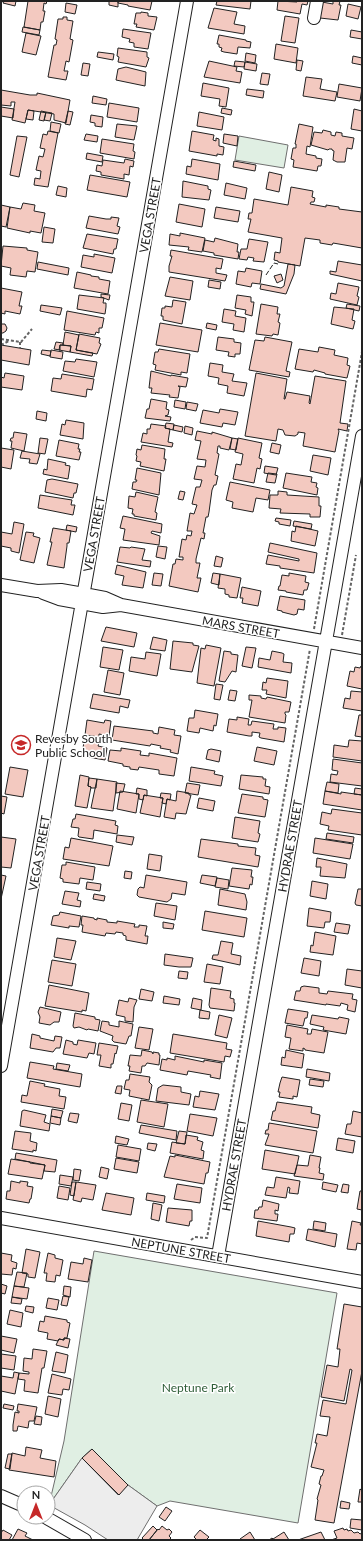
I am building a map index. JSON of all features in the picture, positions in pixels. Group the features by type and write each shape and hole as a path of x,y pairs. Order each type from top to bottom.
{"street":[{"name":"VEGA STREET","path":"1,1066 187,1"},
{"path":"314,18 317,1"},
{"name":"HYDRAE STREET","path":"218,1256 362,436"},
{"name":"MARS STREET","path":"1,585 37,591 61,590 83,599 105,598 121,606 362,648"},
{"name":"NEPTUNE STREET","path":"1,1218 362,1282"},
{"path":"1,1496 16,1503"},
{"path":"56,1523 85,1540"}],"path":[{"path":"1,339 22,342 32,329"},
{"path":"1,345 9,340"},
{"path":"20,342 20,348"},
{"path":"186,1251 188,1242 195,1237 207,1238 362,352"},
{"path":"340,644 356,555"}],"green space":[{"path":"239,136 288,145 284,168 235,160"},
{"name":"Neptune Park","path":"94,1251 337,1293 298,1523 170,1501 157,1506 128,1485 92,1449 82,1458 56,1495 56,1485 54,1485 64,1441"}],"shaded area":[{"path":"82,1458 118,1495 128,1485 157,1506 137,1540 108,1540 56,1509 56,1495"}],"building":[{"path":"4,1 16,1 15,6 3,3"},
{"path":"28,1 47,1 46,4 44,3 43,11 45,11 40,30 24,27"},
{"path":"109,1 118,1 118,7 109,5"},
{"path":"118,1 152,1 150,10 128,6 118,3"},
{"path":"217,1 251,1 250,9 216,5"},
{"path":"278,1 308,1 307,5 302,4 300,14 277,10"},
{"path":"333,1 340,1 339,5 341,5 338,20 320,18 322,2 333,4"},
{"path":"66,3 77,5 75,14 65,12"},
{"path":"348,4 361,7 358,19 346,16"},
{"path":"214,8 237,12 234,24 245,26 244,34 208,28"},
{"path":"136,13 148,13 148,16 157,17 154,30 136,27 137,24 134,24"},
{"path":"285,16 299,18 295,43 281,41"},
{"path":"63,17 67,17 67,20 73,21 70,39 73,40 69,62 66,61 64,71 68,71 66,80 48,77 54,45 56,45 57,40 55,39 58,19 63,19"},
{"path":"23,27 40,30 39,35 22,32"},
{"path":"123,29 151,33 148,49 134,47 134,43 129,42 130,39 122,37"},
{"path":"351,30 362,32 362,39 350,37"},
{"path":"26,33 41,36 36,55 22,52"},
{"path":"219,35 251,42 250,48 238,47 237,54 221,51 222,48 219,47 219,44 217,44"},
{"path":"276,44 298,48 296,63 274,59"},
{"path":"118,48 147,52 147,57 149,58 146,67 118,62"},
{"path":"98,52 114,54 113,60 97,57"},
{"path":"246,53 256,55 255,63 245,61"},
{"path":"353,56 362,58 362,65 352,63"},
{"path":"297,60 303,61 301,71 296,70"},
{"path":"209,61 237,67 236,71 242,72 240,83 204,77"},
{"path":"235,61 245,62 244,67 234,66"},
{"path":"245,62 257,64 256,71 244,69"},
{"path":"83,63 90,64 88,76 81,75"},
{"path":"126,67 146,72 145,86 116,80 118,69"},
{"path":"262,73 270,74 268,85 260,84"},
{"path":"306,77 322,79 320,89 337,92 335,101 303,96"},
{"path":"203,83 229,88 226,107 219,106 220,99 201,96"},
{"path":"339,84 362,88 360,101 337,97"},
{"path":"247,89 264,91 263,98 246,95"},
{"path":"1,90 30,95 37,95 37,93 70,100 66,123 54,120 54,114 28,110 25,123 12,120 15,102 11,102 11,106 1,105"},
{"path":"93,96 107,99 106,105 92,103"},
{"path":"109,103 139,108 137,122 107,117"},
{"path":"1,107 14,109 13,118 1,116"},
{"path":"222,108 232,110 231,115 221,113"},
{"path":"354,109 362,111 362,131 351,129"},
{"path":"28,110 34,111 33,120 26,119"},
{"path":"41,111 46,112 44,121 39,120"},
{"path":"68,111 73,112 70,125 65,124"},
{"path":"46,112 52,113 50,121 44,120"},
{"path":"199,112 224,117 222,130 197,126"},
{"path":"91,115 103,117 102,127 95,126 95,123 90,122"},
{"path":"51,122 61,124 59,133 50,131"},
{"path":"117,124 137,126 134,140 115,137"},
{"path":"299,124 313,127 310,147 307,146 306,154 322,159 321,166 318,166 317,171 293,167 294,160 291,159 293,148 296,148 295,144"},
{"path":"323,130 331,132 331,135 335,136 336,132 342,133 342,136 354,138 352,149 347,148 345,162 337,162 333,160 334,151 332,149 328,150 311,145 314,132 322,133"},
{"path":"48,131 58,133 48,187 34,185 35,178 40,179 41,171 36,170 39,156 43,157 45,149 40,148 43,134 47,135"},
{"path":"192,131 214,135 213,140 216,141 216,138 219,139 219,146 224,147 223,155 217,154 217,156 189,151"},
{"path":"86,134 98,136 97,142 84,140"},
{"path":"224,134 238,136 237,146 223,143"},
{"path":"17,136 27,137 19,177 10,175"},
{"path":"102,139 134,144 134,159 100,153"},
{"path":"87,153 103,156 102,162 86,159"},
{"path":"125,159 134,161 133,167 130,166 129,175 124,174 124,179 101,175 101,172 96,171 97,165 102,166 103,160 124,163"},
{"path":"192,159 220,164 218,180 186,174 187,166 191,167"},
{"path":"234,161 256,165 255,171 233,167"},
{"path":"269,172 282,175 279,192 266,189"},
{"path":"90,175 130,182 127,197 87,190"},
{"path":"183,181 208,186 208,189 211,190 209,200 182,197"},
{"path":"226,183 247,188 245,199 224,195"},
{"path":"58,186 67,188 66,197 56,195"},
{"path":"291,187 313,191 312,197 315,198 314,202 311,202 310,204 326,207 326,205 339,207 339,209 362,212 362,248 333,243 332,245 320,243 320,240 305,238 300,266 274,260 275,252 280,253 282,238 248,232 251,219 248,219 249,213 252,213 254,199 288,205"},
{"path":"23,203 35,205 34,211 45,213 41,233 30,231 30,233 7,228 10,207 21,209"},
{"path":"179,204 205,209 202,227 176,222"},
{"path":"1,205 10,207 6,227 1,226"},
{"path":"216,207 240,211 238,222 214,218"},
{"path":"89,216 106,219 111,219 111,217 119,218 117,226 120,227 118,234 86,228"},
{"path":"44,227 55,229 53,243 42,242"},
{"path":"180,233 205,238 202,252 188,250 189,247 169,245 170,234 180,236"},
{"path":"87,234 118,239 116,249 114,249 113,254 83,248"},
{"path":"215,238 238,244 238,259 214,255 214,253 203,251 205,240 214,242"},
{"path":"249,239 268,242 264,262 253,261 254,258 248,257 247,260 239,259 241,249 247,249"},
{"path":"3,246 27,248 27,250 38,252 35,272 27,271 26,277 10,275 11,268 1,266"},
{"path":"171,250 223,259 221,269 216,268 216,273 227,275 225,281 169,272 172,256 170,256"},
{"path":"94,254 115,258 112,273 81,267 83,255 94,257"},
{"path":"338,261 362,265 362,281 330,274 330,271 336,272"},
{"path":"38,262 69,268 68,275 37,269"},
{"path":"288,264 295,265 294,274 286,294 260,289 261,284 281,288 284,286"},
{"path":"246,268 262,271 260,284 252,283 251,287 236,284 238,271 245,272"},
{"path":"77,272 110,281 108,294 74,288"},
{"path":"281,274 283,280 277,283 274,276"},
{"path":"170,277 193,281 190,300 165,296"},
{"path":"209,280 221,282 220,289 208,287"},
{"path":"338,283 359,287 357,305 330,299 331,293 336,294"},
{"path":"1,288 22,292 19,306 22,306 20,314 5,311 5,314 1,313"},
{"path":"101,294 110,295 109,300 101,297"},
{"path":"79,295 104,298 103,303 106,303 105,314 77,309"},
{"path":"237,295 251,297 251,302 254,302 252,316 245,314 246,310 235,308"},
{"path":"173,300 186,302 182,324 163,320 163,316 161,316 162,308 165,308 165,306 172,307"},
{"path":"261,304 278,307 277,314 280,314 278,322 280,323 278,335 273,334 272,336 256,334"},
{"path":"347,304 360,306 359,311 346,308"},
{"path":"41,305 62,308 60,315 40,311"},
{"path":"334,307 354,309 352,320 355,321 353,329 331,324"},
{"path":"224,309 236,311 235,316 246,318 244,332 233,330 234,324 222,322"},
{"path":"67,311 104,318 102,328 99,328 99,333 96,332 95,335 64,330"},
{"path":"160,323 202,330 198,352 156,345"},
{"path":"207,323 217,325 216,330 206,328"},
{"path":"1,324 5,324 7,328 3,333 1,333"},
{"path":"65,332 79,335 76,350 93,353 92,356 70,352 71,346 63,345"},
{"path":"79,334 100,338 99,343 101,344 97,354 76,350"},
{"path":"218,337 234,339 234,342 241,343 240,354 235,354 235,357 228,356 229,352 216,350"},
{"path":"265,337 292,342 286,371 290,372 289,377 249,370 255,340 264,341"},
{"path":"56,342 63,343 63,345 60,345 60,350 54,349"},
{"path":"1,345 31,350 29,365 1,360"},
{"path":"60,345 71,346 70,352 59,350"},
{"path":"319,347 335,350 334,355 348,358 347,365 350,366 347,378 325,374 314,370 313,372 295,369 299,349 318,352"},
{"path":"159,349 190,354 187,373 181,372 181,375 155,370 156,365 153,364 155,352 158,352"},
{"path":"42,350 51,351 50,356 41,354"},
{"path":"51,350 63,352 62,359 50,357"},
{"path":"76,359 97,362 94,377 63,371 65,361 75,362"},
{"path":"210,363 223,365 222,372 234,374 232,381 247,383 244,396 227,393 228,386 218,384 219,378 208,376"},
{"path":"151,371 188,378 186,387 178,386 180,387 178,398 169,397 170,395 151,393 152,388 149,388"},
{"path":"5,373 24,376 22,390 1,387 1,377 4,378"},
{"path":"256,373 287,379 284,399 287,392 310,396 310,404 315,376 346,381 340,423 348,424 347,431 338,429 339,431 335,452 303,446 305,433 298,432 295,436 285,435 283,430 278,429 276,441 245,436"},
{"path":"62,374 94,379 92,390 87,389 86,397 51,391 53,378 61,379"},
{"path":"151,399 167,402 166,409 169,410 168,415 165,416 171,417 170,421 145,418"},
{"path":"175,400 186,402 185,409 174,407"},
{"path":"187,402 198,404 196,411 186,409"},
{"path":"220,409 238,412 235,425 223,423 222,427 200,423 203,410 219,413"},
{"path":"37,411 47,413 46,421 36,419"},
{"path":"66,420 84,423 83,439 60,435 62,424 65,425"},
{"path":"166,423 174,424 173,430 165,428"},
{"path":"151,424 166,426 165,428 170,429 168,442 173,443 172,447 141,442 143,433 147,434 147,429 150,429"},
{"path":"174,425 183,427 182,432 173,430"},
{"path":"185,426 193,428 192,435 184,433"},
{"path":"197,431 212,434 212,432 232,438 229,450 218,446 217,453 219,454 215,475 218,476 216,485 214,485 212,490 208,517 206,517 203,533 205,533 204,539 201,538 196,559 196,563 200,563 197,578 201,578 198,592 169,586 173,564 175,564 176,559 183,560 183,557 179,557 182,539 186,540 187,535 191,536 192,531 187,531 190,513 194,514 197,505 192,504 196,487 200,487 202,480 194,479 197,466 205,467 206,460 197,459 201,441 195,440"},
{"path":"14,432 27,434 24,451 11,448 12,441 10,441 11,438 13,438"},
{"path":"40,438 48,439 45,454 38,453"},
{"path":"232,438 238,439 236,450 230,449"},
{"path":"238,438 262,443 259,458 262,459 260,469 257,468 254,483 233,479 236,464 241,465 243,454 235,452"},
{"path":"59,440 79,444 78,449 80,449 79,452 81,452 79,460 56,456"},
{"path":"272,443 281,445 279,454 270,452"},
{"path":"142,445 165,449 164,459 166,459 164,471 140,466 141,462 136,461 136,455 137,449 141,450"},
{"path":"1,448 14,450 11,469 1,467"},
{"path":"22,451 40,454 37,464 29,463 30,459 20,458"},
{"path":"313,455 331,458 328,475 310,471"},
{"path":"48,459 66,463 65,465 70,466 68,479 43,474 44,469 47,470"},
{"path":"265,466 278,468 276,475 264,473"},
{"path":"137,468 161,473 159,495 132,489 133,482 136,482 137,480 135,480"},
{"path":"268,473 277,474 275,483 266,482"},
{"path":"286,473 312,477 311,482 317,483 317,495 283,488"},
{"path":"52,479 78,484 73,498 45,492 47,480"},
{"path":"230,482 270,490 268,500 256,498 253,512 232,508 233,502 226,500"},
{"path":"180,491 185,492 183,500 178,499"},
{"path":"278,491 287,492 287,495 319,497 319,506 321,506 320,517 310,517 310,514 280,513 281,509 269,508 270,495 278,495"},
{"path":"136,492 158,497 155,512 157,513 156,520 134,516 134,514 132,514 133,509 128,508 129,496 135,497"},
{"path":"40,495 72,500 71,505 75,505 73,515 38,508"},
{"path":"123,516 162,524 161,533 152,531 151,533 160,536 159,545 123,540 125,529 120,528"},
{"path":"276,518 291,520 290,526 279,524 279,522 275,521"},
{"path":"294,521 312,524 311,529 293,526"},
{"path":"14,522 24,524 19,553 11,551 11,548 1,546 1,532 12,534"},
{"path":"67,525 77,527 76,532 66,530"},
{"path":"296,526 318,531 315,546 291,541 292,531 295,532"},
{"path":"53,528 71,531 69,543 67,543 64,568 47,565 52,542 50,542"},
{"path":"26,532 34,533 33,536 40,538 34,563 20,560"},
{"path":"270,543 317,553 314,573 280,568 280,566 266,564 268,555 299,561 299,559 268,552"},
{"path":"158,546 167,547 165,559 156,557"},
{"path":"120,547 145,549 142,560 151,561 150,567 117,562"},
{"path":"216,556 223,558 221,567 214,566"},
{"path":"117,565 146,572 143,588 122,585 124,576 115,574"},
{"path":"154,573 163,574 161,586 152,585"},
{"path":"213,573 220,574 219,585 211,583"},
{"path":"289,573 306,576 305,582 309,583 307,590 304,590 303,595 278,590 282,575 289,576"},
{"path":"220,574 241,578 237,598 229,597 229,595 225,594 225,589 218,588"},
{"path":"242,587 261,591 258,606 242,603 243,598 240,598"},
{"path":"280,596 305,600 304,610 298,609 297,614 294,615 277,610"},
{"path":"106,627 137,633 134,647 101,641"},
{"path":"153,637 167,640 165,651 150,649"},
{"path":"173,641 193,643 193,645 199,646 192,672 170,669"},
{"path":"206,645 221,648 214,686 197,683 201,648 205,649"},
{"path":"103,647 123,650 119,670 100,667"},
{"path":"246,647 256,648 252,668 242,666"},
{"path":"224,651 238,655 236,672 232,671 225,682 219,681"},
{"path":"272,651 284,654 283,662 292,663 291,673 258,667 259,658 270,660"},
{"path":"146,652 161,654 157,676 129,671 131,657 145,659"},
{"path":"361,666 362,689 347,686 350,671 354,672 355,667 360,668"},
{"path":"108,670 124,673 120,695 104,692"},
{"path":"267,678 288,681 286,698 266,694 267,690 262,690 263,682 266,683"},
{"path":"216,684 223,685 220,700 214,699"},
{"path":"230,690 237,691 235,701 228,700"},
{"path":"351,691 362,692 362,711 343,708 345,698 350,699"},
{"path":"93,694 130,700 128,708 120,706 119,713 90,708"},
{"path":"249,695 291,702 289,712 285,712 285,723 249,717 252,700 249,700"},
{"path":"195,710 218,714 216,726 214,725 213,731 200,728 199,733 187,731 189,718 194,718"},
{"path":"359,715 362,715 362,737 355,736"},
{"path":"237,717 249,719 248,725 251,725 252,721 274,724 273,729 278,729 278,727 286,728 284,742 261,738 259,737 260,733 252,732 252,736 249,736 227,732 229,719 237,720"},
{"path":"87,720 104,723 105,720 111,721 109,736 99,734 99,737 85,735"},
{"path":"114,726 153,731 153,733 158,734 159,727 175,730 174,735 181,736 178,754 170,752 171,750 160,748 161,746 151,744 150,746 112,740"},
{"path":"349,740 362,741 362,761 333,757 334,745 348,747"},
{"path":"84,741 99,743 98,746 107,748 105,760 82,756"},
{"path":"257,747 277,751 274,765 254,761"},
{"path":"121,748 141,751 140,755 149,756 149,753 177,758 174,776 159,774 159,770 139,767 138,770 130,769 130,767 123,766 123,764 108,761 110,750 121,751"},
{"path":"211,749 221,751 219,762 206,759 208,750"},
{"path":"333,759 362,763 362,786 330,782 331,774 337,775 338,771 332,770"},
{"path":"10,767 28,770 23,797 5,794"},
{"path":"191,767 215,771 214,774 223,776 221,786 189,781"},
{"path":"80,775 89,777 88,786 91,787 87,808 75,806"},
{"path":"241,775 263,777 263,779 266,779 265,786 270,787 269,794 239,789"},
{"path":"89,778 97,779 96,788 91,788 88,786"},
{"path":"97,779 117,782 113,811 91,808"},
{"path":"327,782 339,784 338,793 325,791"},
{"path":"116,783 125,784 123,792 116,793"},
{"path":"187,783 200,785 198,795 185,793"},
{"path":"137,788 147,790 147,796 144,795 143,800 139,799 139,794 136,794"},
{"path":"355,788 362,789 362,795 354,794"},
{"path":"120,791 139,794 136,813 117,809"},
{"path":"177,791 189,793 189,795 191,795 186,814 176,813 175,819 164,817 167,799 176,801"},
{"path":"325,791 341,794 341,792 362,795 362,810 323,804"},
{"path":"161,793 171,794 170,800 167,799 166,804 162,803 163,798 160,798"},
{"path":"242,794 263,797 263,799 268,800 265,817 238,813"},
{"path":"144,795 163,798 160,817 140,813"},
{"path":"1,796 7,797 4,814 1,813"},
{"path":"199,798 215,801 213,811 197,808"},
{"path":"332,809 362,813 362,835 328,830 329,826 320,824 322,812 331,814"},
{"path":"76,814 116,821 115,825 118,826 117,834 94,830 93,839 79,837 79,828 71,827"},
{"path":"235,817 260,821 258,833 260,834 258,842 232,838"},
{"path":"327,833 354,837 353,843 326,839"},
{"path":"117,835 134,837 132,845 116,842"},
{"path":"1,837 16,839 11,868 1,867"},
{"path":"71,838 113,846 109,866 63,859 65,847 69,848"},
{"path":"315,838 353,844 350,859 313,853"},
{"path":"201,839 256,848 255,855 260,856 258,867 198,857"},
{"path":"149,854 162,856 160,871 147,869"},
{"path":"317,858 347,864 345,878 320,876 321,867 316,867"},
{"path":"66,862 95,867 93,880 80,878 79,884 63,882 63,879 60,878 62,865 66,865"},
{"path":"232,868 252,870 252,885 250,884 249,889 229,886"},
{"path":"125,871 132,872 131,879 124,878"},
{"path":"1,875 6,876 1,899"},
{"path":"146,875 187,882 185,895 172,893 171,899 167,902 139,897 137,895 138,889 140,887 144,888"},
{"path":"202,875 217,877 215,886 200,883"},
{"path":"217,878 229,880 228,889 215,887"},
{"path":"312,881 328,884 326,899 310,896"},
{"path":"87,882 101,884 100,891 86,889"},
{"path":"220,889 245,894 247,902 246,910 218,905"},
{"path":"358,889 362,889 362,906 356,905 355,903"},
{"path":"65,891 79,893 77,900 81,901 80,907 62,904"},
{"path":"94,894 105,896 104,901 93,899"},
{"path":"156,903 177,906 175,920 154,916"},
{"path":"309,908 331,912 330,922 325,922 324,928 307,926"},
{"path":"205,911 247,918 244,937 202,930"},
{"path":"60,912 81,916 79,927 69,926 69,928 51,925 53,916 59,915"},
{"path":"82,916 97,920 97,918 107,920 107,922 117,923 117,921 135,924 134,927 139,927 139,925 147,926 145,936 148,936 147,944 126,940 126,936 123,935 123,933 106,933 105,936 82,932"},
{"path":"163,922 174,924 173,929 163,928"},
{"path":"336,923 350,925 348,934 334,932"},
{"path":"315,932 336,936 333,955 310,952 311,945 313,946"},
{"path":"57,938 76,941 71,960 54,957"},
{"path":"221,941 233,943 231,954 241,956 240,965 212,959 213,955 218,955"},
{"path":"165,954 193,958 191,967 164,965"},
{"path":"304,958 321,961 319,976 301,973"},
{"path":"52,960 76,964 72,986 48,982"},
{"path":"207,964 223,967 220,984 204,982"},
{"path":"347,969 362,971 362,988 345,985"},
{"path":"179,971 188,972 187,979 178,978"},
{"path":"49,985 89,993 86,1011 82,1010 82,1012 45,1006"},
{"path":"301,987 319,988 319,993 327,994 328,991 353,994 352,999 357,1000 355,1012 347,1010 348,1005 341,1003 340,1006 294,1000 296,991 300,991"},
{"path":"211,988 231,991 230,998 234,999 235,1003 234,1011 210,1008"},
{"path":"141,989 154,992 152,1001 139,999"},
{"path":"164,996 180,999 179,1005 163,1003"},
{"path":"129,998 137,1000 134,1007 133,1022 125,1021 125,1017 116,1015 119,1000 128,1002"},
{"path":"193,998 202,1000 201,1010 191,1008"},
{"path":"40,1007 61,1012 59,1022 54,1022 50,1025 39,1023 40,1017 38,1012"},
{"path":"288,1009 308,1012 303,1026 285,1023"},
{"path":"200,1010 210,1012 209,1019 199,1018"},
{"path":"75,1013 95,1017 95,1019 100,1020 98,1031 87,1030 79,1027 74,1028"},
{"path":"219,1015 232,1018 227,1038 215,1035"},
{"path":"312,1015 349,1019 346,1034 323,1030 324,1027 310,1024"},
{"path":"102,1021 109,1022 109,1025 119,1027 119,1021 133,1024 131,1036 129,1036 126,1044 114,1042 112,1040 113,1036 100,1031"},
{"path":"287,1025 308,1029 307,1034 311,1034 312,1029 328,1032 324,1053 305,1050 303,1048 303,1051 289,1049 291,1038 285,1037"},
{"path":"139,1027 153,1029 149,1050 135,1048"},
{"path":"32,1034 40,1036 40,1038 54,1041 55,1036 62,1037 60,1048 56,1048 53,1052 30,1048"},
{"path":"173,1034 227,1043 226,1049 232,1050 230,1057 225,1056 224,1062 170,1053"},
{"path":"66,1040 77,1045 78,1040 96,1043 94,1054 89,1053 87,1058 63,1054"},
{"path":"99,1043 118,1046 113,1064 111,1064 111,1068 99,1066 101,1055 97,1055"},
{"path":"142,1050 152,1052 153,1054 153,1052 159,1053 159,1065 147,1063 145,1066 142,1066 141,1073 129,1071 130,1066 128,1066 130,1055 141,1056"},
{"path":"286,1050 304,1054 302,1068 281,1065 282,1057 285,1058"},
{"path":"175,1056 204,1062 204,1060 222,1063 220,1079 210,1077 211,1075 188,1071 187,1075 160,1070 162,1059 167,1060 167,1058 175,1060"},
{"path":"30,1062 54,1066 53,1069 82,1074 80,1087 27,1078"},
{"path":"57,1063 70,1065 68,1071 56,1069"},
{"path":"307,1069 330,1073 329,1081 306,1077"},
{"path":"130,1074 150,1077 149,1082 152,1085 149,1100 129,1096 130,1090 124,1089 126,1080 129,1080"},
{"path":"282,1077 300,1080 297,1097 293,1096 293,1099 279,1097 280,1092 278,1092"},
{"path":"310,1079 324,1081 323,1087 309,1085"},
{"path":"30,1081 45,1084 44,1086 60,1089 59,1096 66,1097 64,1109 21,1102 22,1095 27,1096"},
{"path":"163,1085 181,1087 181,1092 191,1094 189,1105 156,1101 158,1088"},
{"path":"117,1086 122,1086 121,1094 115,1093"},
{"path":"200,1091 219,1094 215,1110 193,1107 195,1096 199,1097"},
{"path":"141,1100 168,1104 164,1127 137,1122"},
{"path":"277,1102 312,1107 311,1113 320,1115 318,1128 271,1120"},
{"path":"121,1103 132,1105 129,1121 118,1119"},
{"path":"52,1109 63,1111 61,1118 51,1116"},
{"path":"24,1110 46,1115 44,1122 50,1124 49,1131 20,1126 22,1111"},
{"path":"353,1111 362,1113 362,1137 345,1134 347,1124 351,1124"},
{"path":"70,1113 79,1114 77,1123 68,1121"},
{"path":"190,1114 217,1118 213,1136 187,1131"},
{"path":"51,1116 61,1118 60,1125 50,1123"},
{"path":"269,1123 317,1131 313,1153 265,1145 269,1134 265,1134 266,1130 268,1130"},
{"path":"141,1125 177,1131 176,1140 139,1133"},
{"path":"15,1131 31,1133 30,1141 37,1143 36,1151 33,1150 33,1152 12,1149"},
{"path":"179,1131 187,1132 185,1144 176,1143"},
{"path":"186,1135 198,1137 197,1140 203,1142 201,1150 204,1151 203,1159 170,1153 172,1142 185,1144"},
{"path":"116,1136 129,1139 127,1145 115,1143"},
{"path":"338,1138 355,1141 353,1153 336,1150"},
{"path":"148,1143 157,1144 155,1151 147,1149"},
{"path":"118,1145 141,1149 139,1161 116,1157"},
{"path":"265,1150 299,1156 295,1174 262,1169"},
{"path":"16,1153 57,1160 55,1172 44,1171 45,1165 15,1159"},
{"path":"175,1155 210,1162 204,1184 164,1177 170,1156 175,1157"},
{"path":"310,1155 321,1157 319,1173 324,1174 323,1180 294,1176 297,1165 308,1166"},
{"path":"116,1158 139,1162 137,1173 114,1169"},
{"path":"11,1159 45,1165 42,1179 8,1174"},
{"path":"101,1167 109,1169 107,1179 99,1177"},
{"path":"74,1169 81,1170 79,1181 73,1180"},
{"path":"60,1175 73,1177 71,1186 59,1184"},
{"path":"276,1177 300,1181 298,1194 289,1193 290,1188 288,1187 286,1198 265,1195 267,1187 274,1188"},
{"path":"11,1181 20,1183 20,1181 28,1182 27,1186 33,1187 29,1203 6,1199 7,1191 10,1191"},
{"path":"72,1182 76,1182 74,1196 70,1195"},
{"path":"76,1182 96,1185 93,1200 82,1198 81,1202 73,1200"},
{"path":"323,1182 338,1185 336,1192 322,1189"},
{"path":"177,1184 202,1188 200,1203 174,1199"},
{"path":"343,1184 349,1185 348,1193 341,1192"},
{"path":"59,1186 70,1188 68,1200 57,1198"},
{"path":"360,1191 362,1191 362,1210 357,1209"},
{"path":"106,1193 134,1198 131,1215 102,1210"},
{"path":"147,1193 165,1196 164,1203 146,1200"},
{"path":"263,1200 279,1204 278,1211 275,1210 275,1214 278,1214 277,1221 254,1218 255,1210 262,1207"},
{"path":"153,1203 162,1205 159,1221 151,1219"},
{"path":"168,1208 192,1210 192,1221 190,1221 189,1226 166,1222"},
{"path":"258,1221 295,1228 294,1234 290,1234 289,1242 256,1236"},
{"path":"314,1221 326,1223 325,1231 313,1229"},
{"path":"352,1221 361,1223 360,1225 362,1225 362,1244 357,1243 356,1250 347,1249"},
{"path":"308,1229 337,1234 335,1247 306,1240"},
{"path":"26,1249 40,1252 35,1278 28,1277 28,1274 22,1273"},
{"path":"1,1253 12,1255 11,1261 17,1263 16,1269 13,1268 12,1275 1,1274"},
{"path":"48,1253 55,1255 55,1258 63,1260 60,1276 56,1275 55,1282 46,1281 47,1273 44,1273"},
{"path":"84,1258 92,1260 88,1282 68,1279 71,1262 83,1264"},
{"path":"17,1272 27,1273 24,1287 14,1286"},
{"path":"1,1284 7,1286 5,1294 1,1293"},
{"path":"14,1286 29,1288 27,1299 12,1297"},
{"path":"64,1286 71,1287 70,1297 63,1295"},
{"path":"63,1296 69,1297 67,1306 61,1305"},
{"path":"12,1297 22,1299 21,1304 11,1303"},
{"path":"48,1298 59,1300 57,1310 46,1308"},
{"path":"344,1304 362,1307 362,1371 334,1523 315,1520 317,1499 321,1485 319,1484 324,1470 311,1467 317,1443 315,1443 317,1434 327,1436 330,1417 320,1416 323,1400 346,1404 352,1370 350,1369 344,1401 321,1397 327,1365 338,1367 340,1349 337,1349"},
{"path":"26,1306 34,1307 33,1313 25,1311"},
{"path":"10,1310 23,1313 21,1327 7,1324"},
{"path":"45,1316 67,1320 67,1322 70,1323 67,1338 64,1338 64,1340 59,1339 58,1341 47,1339 48,1333 38,1331 40,1321 44,1322"},
{"path":"1,1336 17,1339 14,1353 1,1350"},
{"path":"64,1338 70,1339 68,1348 56,1345 59,1339 64,1340"},
{"path":"33,1349 47,1351 44,1368 42,1368 38,1393 24,1391 25,1380 18,1379 19,1373 29,1374 29,1372 23,1371 24,1358 32,1359"},
{"path":"56,1352 68,1355 65,1373 52,1371"},
{"path":"1,1354 16,1356 14,1370 1,1368"},
{"path":"14,1372 19,1373 15,1394 1,1391 1,1376 13,1378"},
{"path":"52,1374 71,1379 69,1390 63,1389 62,1395 48,1393"},
{"path":"48,1396 61,1399 58,1417 45,1414"},
{"path":"4,1404 14,1406 13,1410 3,1408"},
{"path":"18,1404 37,1407 34,1421 29,1421 28,1428 18,1426 17,1431 13,1431 15,1412 19,1413 19,1411 17,1411"},
{"path":"36,1416 42,1417 41,1425 34,1424"},
{"path":"26,1447 42,1450 40,1458 56,1461 54,1477 9,1470 12,1453 25,1456"},
{"path":"92,1449 128,1485 119,1495 82,1458"},
{"path":"8,1454 12,1454 10,1469 5,1468"},
{"path":"362,1486 362,1502 358,1502 360,1489 361,1490"},
{"path":"341,1501 350,1503 349,1509 340,1508"},
{"path":"166,1507 172,1511 165,1521 159,1517"},
{"path":"351,1519 362,1520 362,1530 350,1528"},
{"path":"153,1526 157,1530 149,1540 144,1540 142,1538"},
{"path":"162,1526 172,1532 169,1536 171,1538 169,1540 149,1540 158,1529 159,1530"},
{"path":"343,1528 344,1530 347,1529 348,1531 351,1530 354,1533 362,1533 362,1540 331,1540 337,1538 334,1531"},
{"path":"18,1529 27,1533 25,1536 33,1540 12,1540"},
{"path":"3,1530 12,1535 9,1540 1,1540 1,1533"},
{"path":"200,1530 209,1537 206,1540 197,1540 194,1537"},
{"path":"250,1532 255,1540 240,1539"},
{"path":"284,1532 289,1540 269,1540 272,1538 273,1539"},
{"path":"321,1532 325,1540 298,1540"}],"fence":[{"path":"266,275 274,263 278,264"}],"place":[{"name":"Revesby South Public School","path":"21,745"}]}
